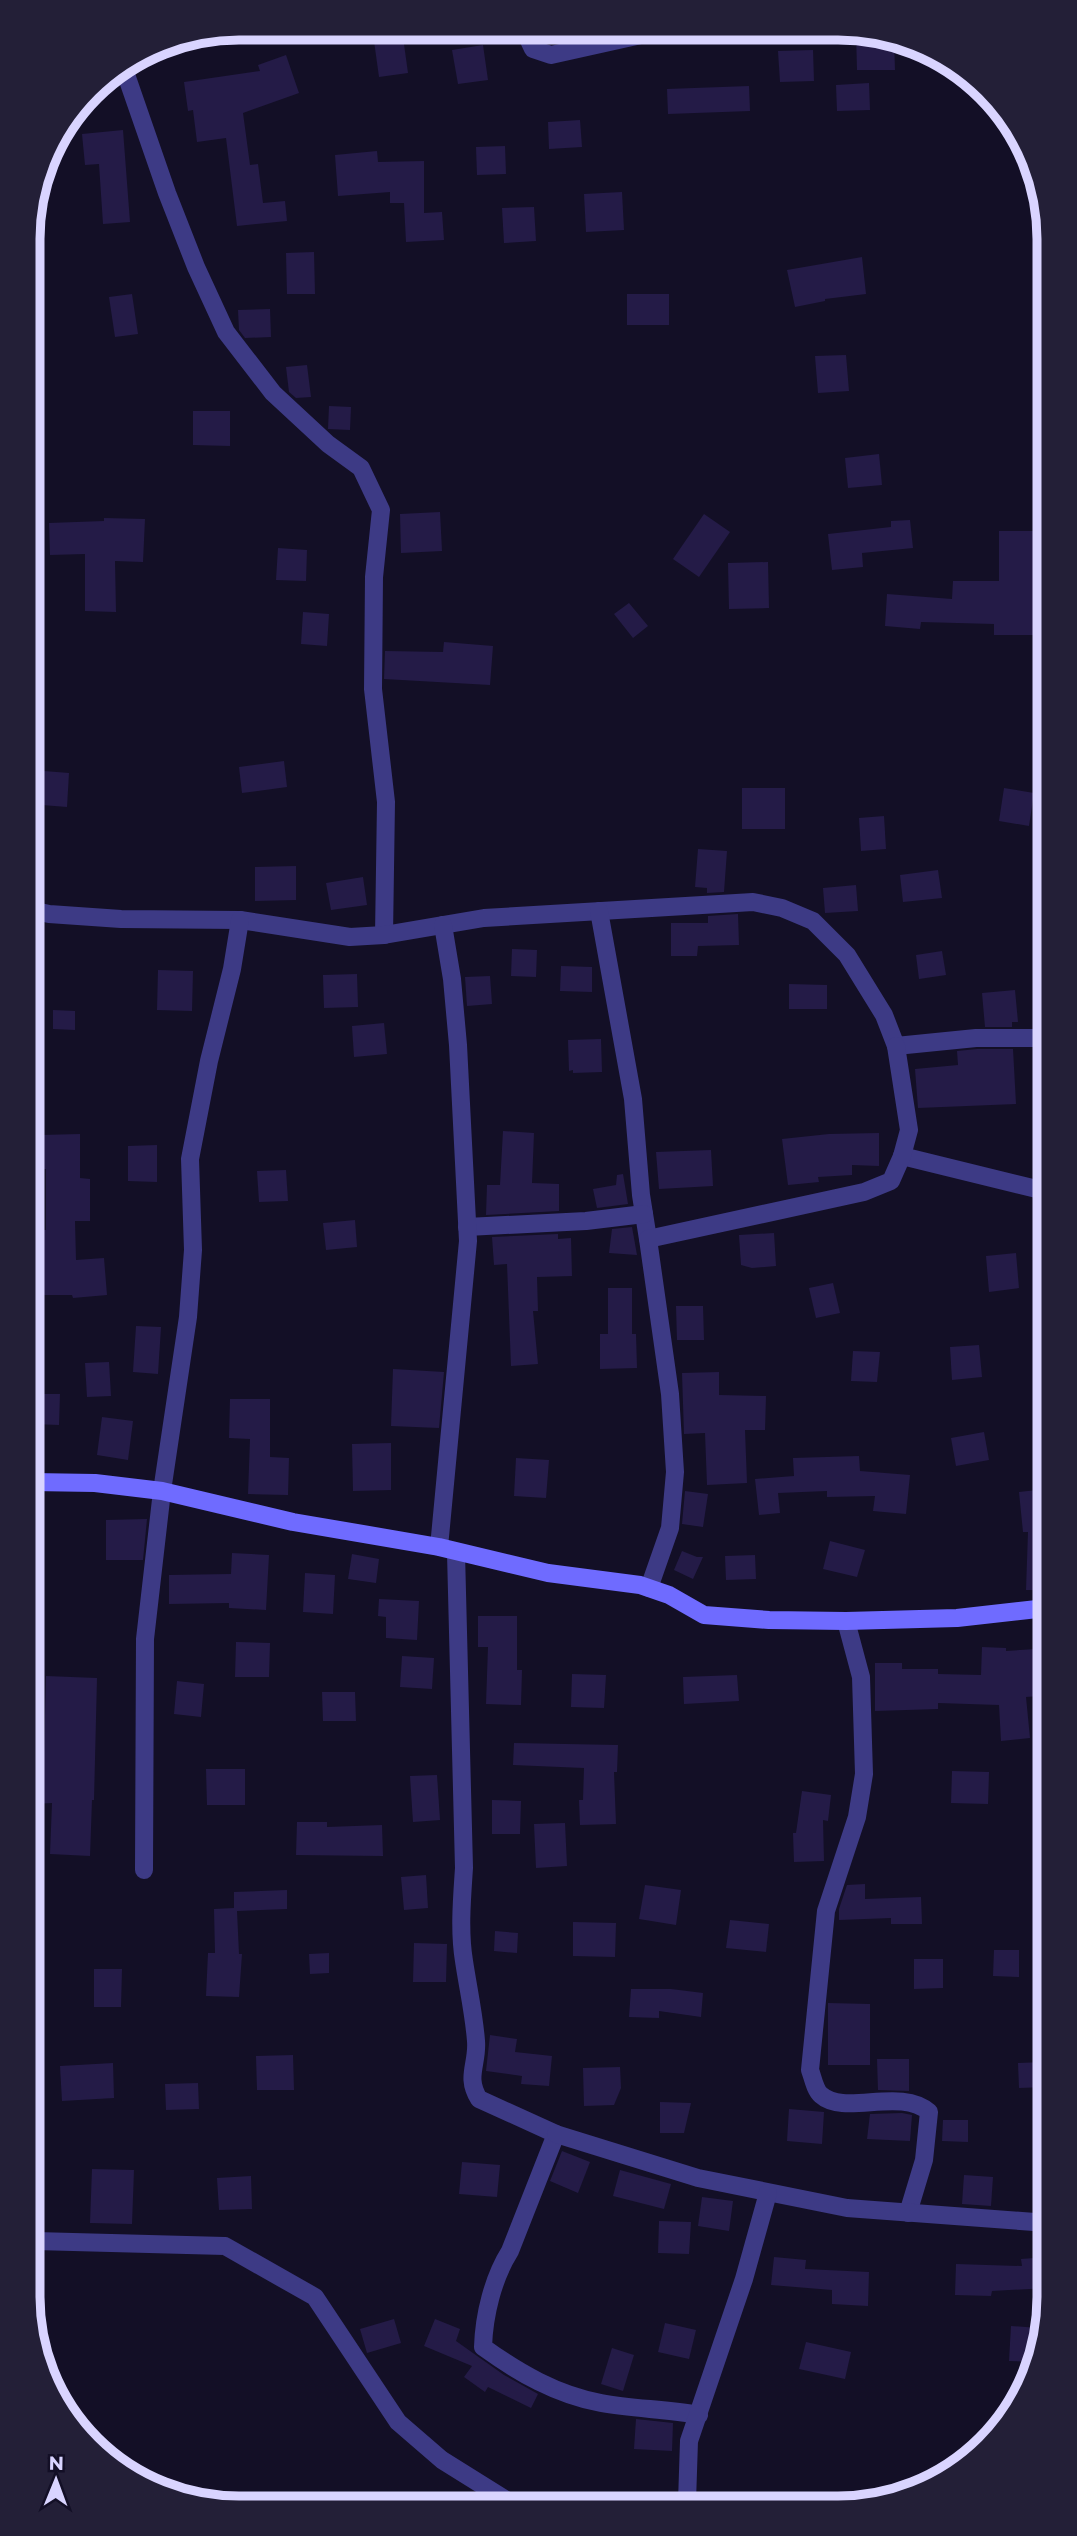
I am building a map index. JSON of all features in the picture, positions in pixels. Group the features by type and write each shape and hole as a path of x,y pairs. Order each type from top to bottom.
{"main road":[{"path":"40,1482 95,1483 162,1491 293,1522 448,1550 548,1573 649,1588 669,1595 704,1615 769,1620 846,1621 957,1618 1036,1609"}],"street":[{"path":"528,40 533,49 551,55 618,40"},
{"path":"126,76 181,230 226,332 273,393 328,444 361,468 381,510 374,577 373,689 386,802 384,935"},
{"path":"41,912 121,919 240,920 350,937 384,935 484,918 753,902 782,908 813,921 847,955 884,1015 896,1046 909,1130 891,1181 864,1192 648,1239"},
{"path":"599,911 633,1099 644,1214 670,1394 675,1472 670,1528 649,1588"},
{"path":"144,1870 145,1639 162,1491 188,1317 193,1250 190,1159 209,1061 232,969 240,920"},
{"path":"443,925 452,979 458,1045 468,1241 448,1550 464,1868 464,1959 472,1994 477,2045 471,2079 473,2089 479,2099 556,2134 698,2178 847,2208 1036,2222"},
{"path":"896,1046 976,1038 1037,1038"},
{"path":"902,1156 1037,1189"},
{"path":"467,1227 586,1221 644,1214"},
{"path":"846,1621 861,1677 864,1774 858,1817 826,1911 810,2070 819,2094 832,2102 920,2103 929,2112 924,2160 908,2213"},
{"path":"556,2134 510,2251 500,2267 483,2329 483,2347 523,2375 550,2388 600,2403 699,2415"},
{"path":"687,2496 689,2441 744,2279 768,2193"},
{"path":"40,2241 225,2246 316,2297 398,2423 442,2460 500,2496"}],"building":[{"path":"403,40 408,73 379,77 374,41"},
{"path":"856,41 894,49 895,70 857,70"},
{"path":"483,45 488,80 458,84 452,50"},
{"path":"813,50 814,81 780,82 778,51"},
{"path":"286,55 299,93 243,113 250,165 258,164 263,203 285,201 287,221 237,226 226,138 197,142 193,110 188,111 184,82 260,71 258,65"},
{"path":"869,83 870,110 837,111 836,85"},
{"path":"749,86 750,111 668,114 667,89"},
{"path":"580,120 582,147 549,149 548,122"},
{"path":"123,130 130,222 103,224 99,164 85,165 82,134"},
{"path":"505,146 506,174 477,175 476,147"},
{"path":"377,151 378,162 424,161 424,213 442,212 444,240 406,242 404,203 390,203 390,192 338,196 335,155"},
{"path":"622,192 624,230 586,232 584,194"},
{"path":"534,207 536,241 504,243 502,208"},
{"path":"314,252 315,294 287,294 286,253"},
{"path":"862,257 866,294 825,299 795,307 787,270"},
{"path":"132,294 138,334 115,337 109,297"},
{"path":"627,294 669,294 669,325 627,325"},
{"path":"270,309 271,337 245,338 239,330 238,310"},
{"path":"846,355 849,391 818,393 815,356"},
{"path":"307,365 311,397 296,398 289,392 286,367"},
{"path":"329,406 351,407 350,430 328,429"},
{"path":"193,411 230,411 230,446 193,445"},
{"path":"879,454 882,485 848,488 845,458"},
{"path":"440,512 442,551 401,553 400,514"},
{"path":"704,514 730,532 699,577 673,559"},
{"path":"104,518 145,519 143,562 115,561 116,612 85,611 85,554 50,555 49,523 104,521"},
{"path":"910,520 913,548 862,553 863,567 832,570 828,534 891,527 891,521"},
{"path":"999,531 1033,531 1033,605 1037,605 1037,635 994,635 994,624 921,622 920,629 885,626 887,594 952,599 953,581 999,581"},
{"path":"278,548 307,550 306,581 276,580"},
{"path":"768,562 769,608 729,609 728,563"},
{"path":"629,603 648,626 633,638 614,614"},
{"path":"303,612 329,614 327,646 301,644"},
{"path":"444,642 493,646 490,685 384,679 385,651 443,652"},
{"path":"284,761 287,787 242,793 239,767"},
{"path":"44,771 69,773 67,807 42,805"},
{"path":"742,788 785,788 785,829 742,829"},
{"path":"1004,788 1034,793 1029,826 999,821"},
{"path":"884,816 886,849 861,851 859,818"},
{"path":"698,849 727,851 724,892 707,893 707,888 695,887"},
{"path":"296,866 296,900 255,901 255,867"},
{"path":"938,870 942,898 903,902 900,875"},
{"path":"363,877 367,905 331,910 326,883"},
{"path":"856,885 858,911 825,913 823,888"},
{"path":"738,914 739,945 698,946 697,956 671,956 671,923 708,923 708,916"},
{"path":"512,949 537,950 536,977 511,976"},
{"path":"942,951 946,975 919,979 916,955"},
{"path":"561,966 592,967 592,992 560,991"},
{"path":"158,970 193,971 192,1011 157,1010"},
{"path":"357,974 358,1007 324,1008 323,975"},
{"path":"490,976 492,1004 467,1006 465,977"},
{"path":"789,984 827,985 827,1009 789,1009"},
{"path":"1015,990 1018,1022 1012,1022 1012,1027 985,1027 982,993"},
{"path":"53,1010 75,1011 75,1030 53,1029"},
{"path":"384,1023 387,1054 354,1057 352,1026"},
{"path":"601,1039 602,1072 569,1071 568,1040"},
{"path":"1013,1049 1016,1104 918,1108 915,1069 958,1065 957,1051"},
{"path":"503,1131 534,1133 532,1183 559,1184 559,1211 486,1215 487,1185 500,1185"},
{"path":"879,1133 879,1166 852,1165 852,1175 818,1177 819,1182 788,1185 782,1139"},
{"path":"80,1134 80,1178 90,1179 90,1221 75,1221 76,1260 104,1258 107,1295 73,1298 72,1295 40,1295 41,1230 46,1230 46,1169 42,1169 41,1135"},
{"path":"157,1145 157,1182 128,1181 128,1146"},
{"path":"711,1150 713,1186 659,1189 656,1152"},
{"path":"286,1170 288,1201 259,1202 257,1171"},
{"path":"623,1174 628,1204 597,1208 593,1189 616,1185 617,1175"},
{"path":"355,1220 357,1247 326,1250 323,1223"},
{"path":"632,1227 637,1255 609,1253 612,1229"},
{"path":"774,1233 776,1266 752,1268 741,1265 739,1235"},
{"path":"558,1234 558,1239 571,1238 572,1276 537,1277 538,1311 533,1311 538,1364 511,1366 507,1264 494,1265 492,1237"},
{"path":"1016,1253 1019,1288 989,1292 986,1256"},
{"path":"833,1283 840,1313 816,1318 809,1288"},
{"path":"608,1288 632,1288 632,1334 636,1334 637,1368 600,1369 600,1334 608,1334"},
{"path":"676,1306 703,1306 704,1340 677,1340"},
{"path":"136,1326 161,1327 158,1374 133,1372"},
{"path":"979,1345 982,1377 952,1380 950,1347"},
{"path":"853,1351 880,1352 877,1382 851,1381"},
{"path":"109,1362 111,1396 87,1397 85,1363"},
{"path":"393,1369 444,1372 439,1428 391,1426"},
{"path":"719,1372 719,1395 766,1396 765,1430 745,1430 747,1483 707,1485 705,1433 684,1434 682,1373"},
{"path":"40,1394 60,1394 59,1425 40,1424"},
{"path":"230,1399 270,1399 270,1457 289,1458 288,1495 248,1494 250,1439 229,1438"},
{"path":"102,1417 133,1421 128,1460 97,1455"},
{"path":"984,1432 989,1460 956,1466 951,1438"},
{"path":"391,1443 391,1490 353,1491 352,1444"},
{"path":"859,1456 860,1471 910,1475 906,1514 873,1511 875,1496 827,1497 827,1491 778,1493 780,1513 759,1515 755,1479 794,1476 793,1458"},
{"path":"516,1458 549,1460 546,1498 514,1496"},
{"path":"1036,1490 1036,1590 1026,1590 1028,1532 1023,1532 1019,1492"},
{"path":"685,1491 708,1494 703,1527 682,1524"},
{"path":"147,1519 143,1560 106,1560 106,1520"},
{"path":"830,1541 865,1550 857,1577 823,1569"},
{"path":"682,1551 703,1557 693,1579 674,1570"},
{"path":"232,1553 269,1555 266,1610 229,1608 229,1603 169,1604 169,1575 231,1574"},
{"path":"352,1554 379,1559 376,1583 348,1579"},
{"path":"755,1555 756,1579 726,1580 725,1556"},
{"path":"305,1573 335,1575 333,1614 303,1612"},
{"path":"379,1599 419,1601 417,1640 386,1638 386,1617 378,1616"},
{"path":"478,1616 517,1616 517,1670 522,1670 521,1705 486,1704 488,1647 478,1647"},
{"path":"236,1642 270,1643 269,1677 235,1677"},
{"path":"982,1647 1006,1648 1006,1651 1036,1649 1036,1696 1026,1697 1030,1738 1001,1741 999,1705 938,1703 938,1709 875,1711 875,1663 902,1663 902,1669 938,1669 938,1674 981,1675"},
{"path":"402,1656 434,1658 432,1689 400,1687"},
{"path":"572,1674 606,1675 604,1708 571,1707"},
{"path":"737,1675 739,1701 684,1704 683,1677"},
{"path":"46,1676 97,1678 90,1856 50,1854 52,1803 40,1804 40,1754 44,1754"},
{"path":"177,1681 204,1684 201,1717 174,1714"},
{"path":"322,1692 355,1692 356,1721 323,1721"},
{"path":"514,1743 618,1745 617,1772 614,1772 616,1824 580,1825 579,1800 583,1800 584,1768 513,1765"},
{"path":"206,1769 245,1769 245,1805 207,1805"},
{"path":"952,1771 989,1772 988,1804 951,1803"},
{"path":"437,1775 440,1820 413,1822 410,1776"},
{"path":"802,1791 831,1795 828,1821 823,1820 824,1861 794,1862 793,1833 796,1833"},
{"path":"492,1800 521,1801 520,1834 492,1834"},
{"path":"297,1822 327,1822 327,1827 382,1825 383,1856 296,1855"},
{"path":"565,1823 567,1866 536,1868 534,1824"},
{"path":"426,1875 428,1908 404,1910 401,1877"},
{"path":"865,1884 865,1899 921,1897 922,1924 891,1924 891,1918 839,1920 839,1909 847,1885"},
{"path":"645,1885 681,1890 676,1925 639,1919"},
{"path":"287,1890 287,1909 237,1911 239,1954 242,1954 239,1997 206,1996 208,1953 215,1953 214,1909 234,1908 234,1892"},
{"path":"730,1920 769,1924 766,1952 726,1948"},
{"path":"573,1922 616,1923 615,1957 573,1956"},
{"path":"495,1931 518,1933 517,1953 494,1951"},
{"path":"414,1943 447,1944 446,1982 413,1982"},
{"path":"994,1950 1019,1950 1019,1977 993,1976"},
{"path":"329,1953 329,1973 310,1974 309,1954"},
{"path":"914,1959 943,1959 943,1988 914,1989"},
{"path":"94,1969 122,1969 121,2007 94,2007"},
{"path":"631,1989 671,1989 703,1993 701,2017 659,2011 659,2018 629,2017"},
{"path":"828,2003 870,2004 870,2065 828,2065"},
{"path":"490,2035 517,2039 515,2052 552,2056 549,2086 521,2084 522,2076 486,2071"},
{"path":"293,2055 294,2090 257,2090 256,2056"},
{"path":"877,2059 909,2059 909,2091 878,2090"},
{"path":"1036,2062 1036,2087 1019,2088 1018,2063"},
{"path":"113,2063 114,2098 62,2101 60,2066"},
{"path":"620,2067 621,2088 614,2105 584,2106 583,2068"},
{"path":"198,2083 199,2109 166,2110 165,2084"},
{"path":"660,2102 691,2103 684,2133 660,2133"},
{"path":"789,2109 824,2112 822,2144 787,2141"},
{"path":"870,2114 912,2115 910,2141 867,2139"},
{"path":"943,2120 968,2120 968,2142 942,2141"},
{"path":"562,2151 590,2162 578,2193 550,2181"},
{"path":"462,2162 500,2165 497,2197 459,2194"},
{"path":"92,2169 134,2170 132,2224 90,2223"},
{"path":"620,2170 671,2184 664,2209 613,2196"},
{"path":"964,2175 993,2177 991,2206 962,2204"},
{"path":"251,2176 252,2209 219,2210 217,2178"},
{"path":"702,2197 733,2201 729,2231 698,2226"},
{"path":"659,2221 691,2222 689,2254 658,2253"},
{"path":"774,2257 806,2260 805,2269 869,2272 868,2306 832,2304 832,2290 771,2285"},
{"path":"1036,2258 1036,2289 992,2291 991,2296 955,2295 956,2264 1022,2266 1021,2259"},
{"path":"394,2319 401,2343 367,2353 360,2329"},
{"path":"435,2319 460,2329 456,2341 504,2375 538,2394 531,2408 488,2387 485,2392 464,2377 472,2366 424,2346"},
{"path":"665,2323 696,2330 689,2359 658,2352"},
{"path":"1011,2326 1034,2328 1026,2362 1009,2361"},
{"path":"806,2342 851,2352 845,2379 799,2369"},
{"path":"612,2348 634,2355 623,2391 601,2384"},
{"path":"636,2419 673,2423 672,2451 634,2449"}]}
